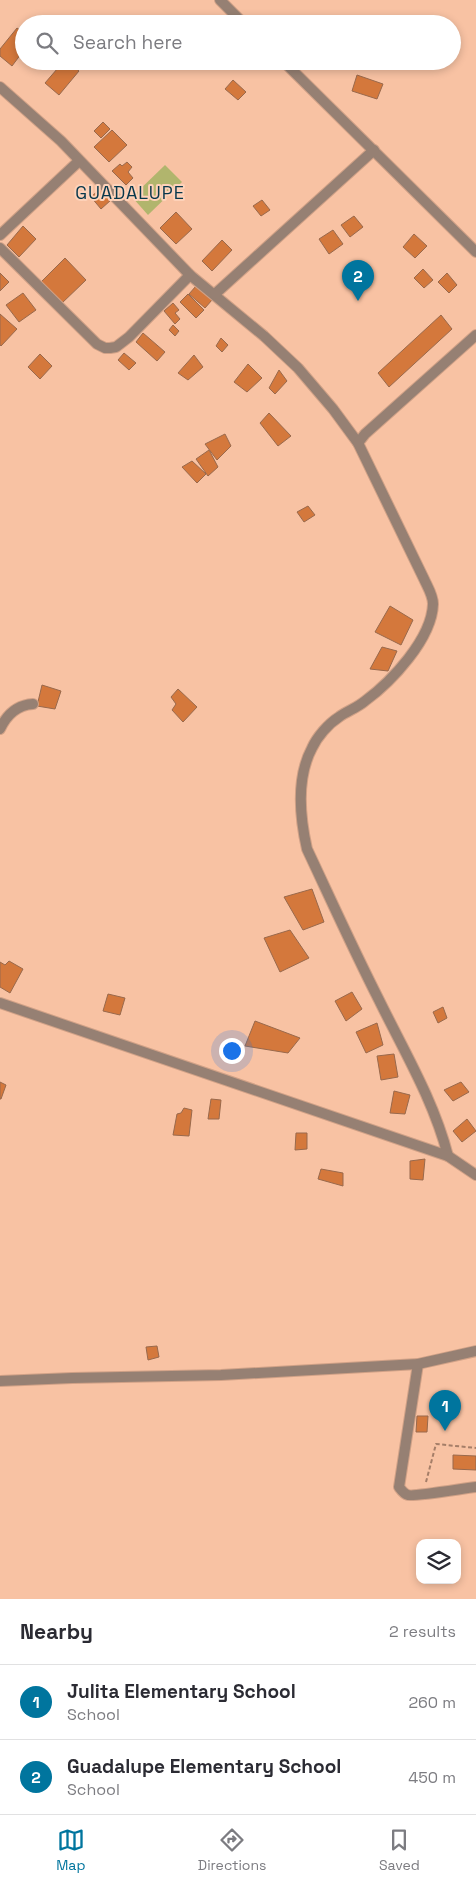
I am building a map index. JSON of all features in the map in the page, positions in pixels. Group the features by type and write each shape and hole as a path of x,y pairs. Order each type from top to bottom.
{"street":[{"path":"220,0 235,15"},
{"path":"292,70 476,252"},
{"path":"0,87 61,141 190,275 264,336 298,368 358,443 424,579 433,602 432,613 425,632 412,654 401,667 364,703 337,718 318,738 311,749 303,769 302,812 303,832 307,849 442,1130 448,1156"},
{"path":"214,294 374,150"},
{"path":"0,235 79,161"},
{"path":"0,248 97,344 105,348 116,347 128,337 190,275"},
{"path":"358,443 365,434 476,334"},
{"path":"0,729 4,720 16,708 22,705 33,704"},
{"path":"0,1003 448,1156 476,1175"},
{"path":"0,1381 231,1374 418,1364 476,1351"},
{"path":"418,1364 399,1484 402,1492 414,1496 476,1486"}],"path":[{"path":"423,1494 436,1444 476,1448"}],"green space":[{"path":"165,165 182,182 148,215 132,197"}],"building":[{"path":"15,30 15,62 12,66 0,56 0,49"},
{"path":"56,70 79,71 59,95 45,83"},
{"path":"357,75 383,84 377,99 352,91"},
{"path":"233,80 246,92 238,100 225,89"},
{"path":"103,122 110,129 101,138 94,131"},
{"path":"112,130 127,145 109,162 94,147"},
{"path":"127,162 132,167 128,172 133,178 126,185 112,171 120,164 122,166"},
{"path":"101,188 111,200 101,209 91,197"},
{"path":"262,200 270,210 261,216 253,206"},
{"path":"176,212 192,229 176,244 160,228"},
{"path":"354,216 363,227 350,237 341,225"},
{"path":"23,226 36,239 19,257 7,245"},
{"path":"333,230 343,244 329,254 319,239"},
{"path":"414,234 427,246 415,258 403,247"},
{"path":"222,240 232,250 212,271 202,261"},
{"path":"65,258 86,280 61,304 41,282"},
{"path":"423,269 433,280 424,288 414,278"},
{"path":"0,273 9,282 0,291"},
{"path":"447,273 457,285 449,293 438,282"},
{"path":"196,286 212,300 205,308 189,294"},
{"path":"23,293 36,310 19,322 6,305"},
{"path":"188,294 204,310 196,318 180,302"},
{"path":"173,303 179,310 175,313 180,319 175,324 164,311"},
{"path":"0,314 17,329 1,346 0,345"},
{"path":"441,315 452,329 389,387 378,373"},
{"path":"173,325 179,331 175,336 169,330"},
{"path":"143,333 165,352 157,361 136,342"},
{"path":"221,338 228,345 222,352 216,346"},
{"path":"124,353 136,363 129,370 118,360"},
{"path":"40,354 52,366 40,379 28,367"},
{"path":"194,355 203,367 188,380 178,373"},
{"path":"248,364 262,378 247,392 234,382"},
{"path":"279,370 287,381 275,394 269,388"},
{"path":"269,413 291,436 278,446 260,423"},
{"path":"225,434 231,446 217,460 205,444"},
{"path":"209,450 218,467 208,476 196,459"},
{"path":"192,461 206,474 197,483 182,467"},
{"path":"308,506 315,515 304,522 297,512"},
{"path":"390,606 413,620 401,645 375,632"},
{"path":"382,647 397,651 388,671 370,669"},
{"path":"42,685 61,691 55,709 37,706"},
{"path":"178,689 197,707 183,722 172,710 176,704 171,697"},
{"path":"312,889 324,922 303,930 284,897"},
{"path":"290,930 309,958 280,972 264,938"},
{"path":"9,961 23,969 10,993 0,987 0,962 5,965"},
{"path":"352,992 362,1009 346,1021 335,1001"},
{"path":"108,994 125,998 120,1015 103,1011"},
{"path":"443,1007 447,1018 438,1023 433,1012"},
{"path":"255,1021 300,1038 288,1053 245,1046"},
{"path":"377,1023 383,1045 366,1053 356,1032"},
{"path":"394,1054 398,1077 381,1080 377,1056"},
{"path":"0,1082 6,1085 1,1099 0,1099"},
{"path":"461,1082 469,1092 453,1101 444,1090"},
{"path":"394,1091 410,1095 405,1114 390,1113"},
{"path":"211,1099 221,1100 219,1119 208,1119"},
{"path":"184,1108 192,1110 189,1136 173,1135 177,1114 181,1113"},
{"path":"467,1119 476,1131 462,1142 453,1131"},
{"path":"296,1133 307,1133 307,1149 295,1150"},
{"path":"425,1159 423,1180 410,1179 410,1161"},
{"path":"321,1169 343,1173 343,1186 318,1179"},
{"path":"157,1346 159,1357 148,1360 146,1347"},
{"path":"417,1416 428,1416 427,1432 416,1432"},
{"path":"453,1455 476,1456 476,1470 453,1469"}],"place":[{"name":"Guadalupe Elementary School","path":"358,301"},
{"name":"Julita Elementary School","path":"445,1431"}],"district":[{"name":"GUADALUPE","path":"130,192"}]}
